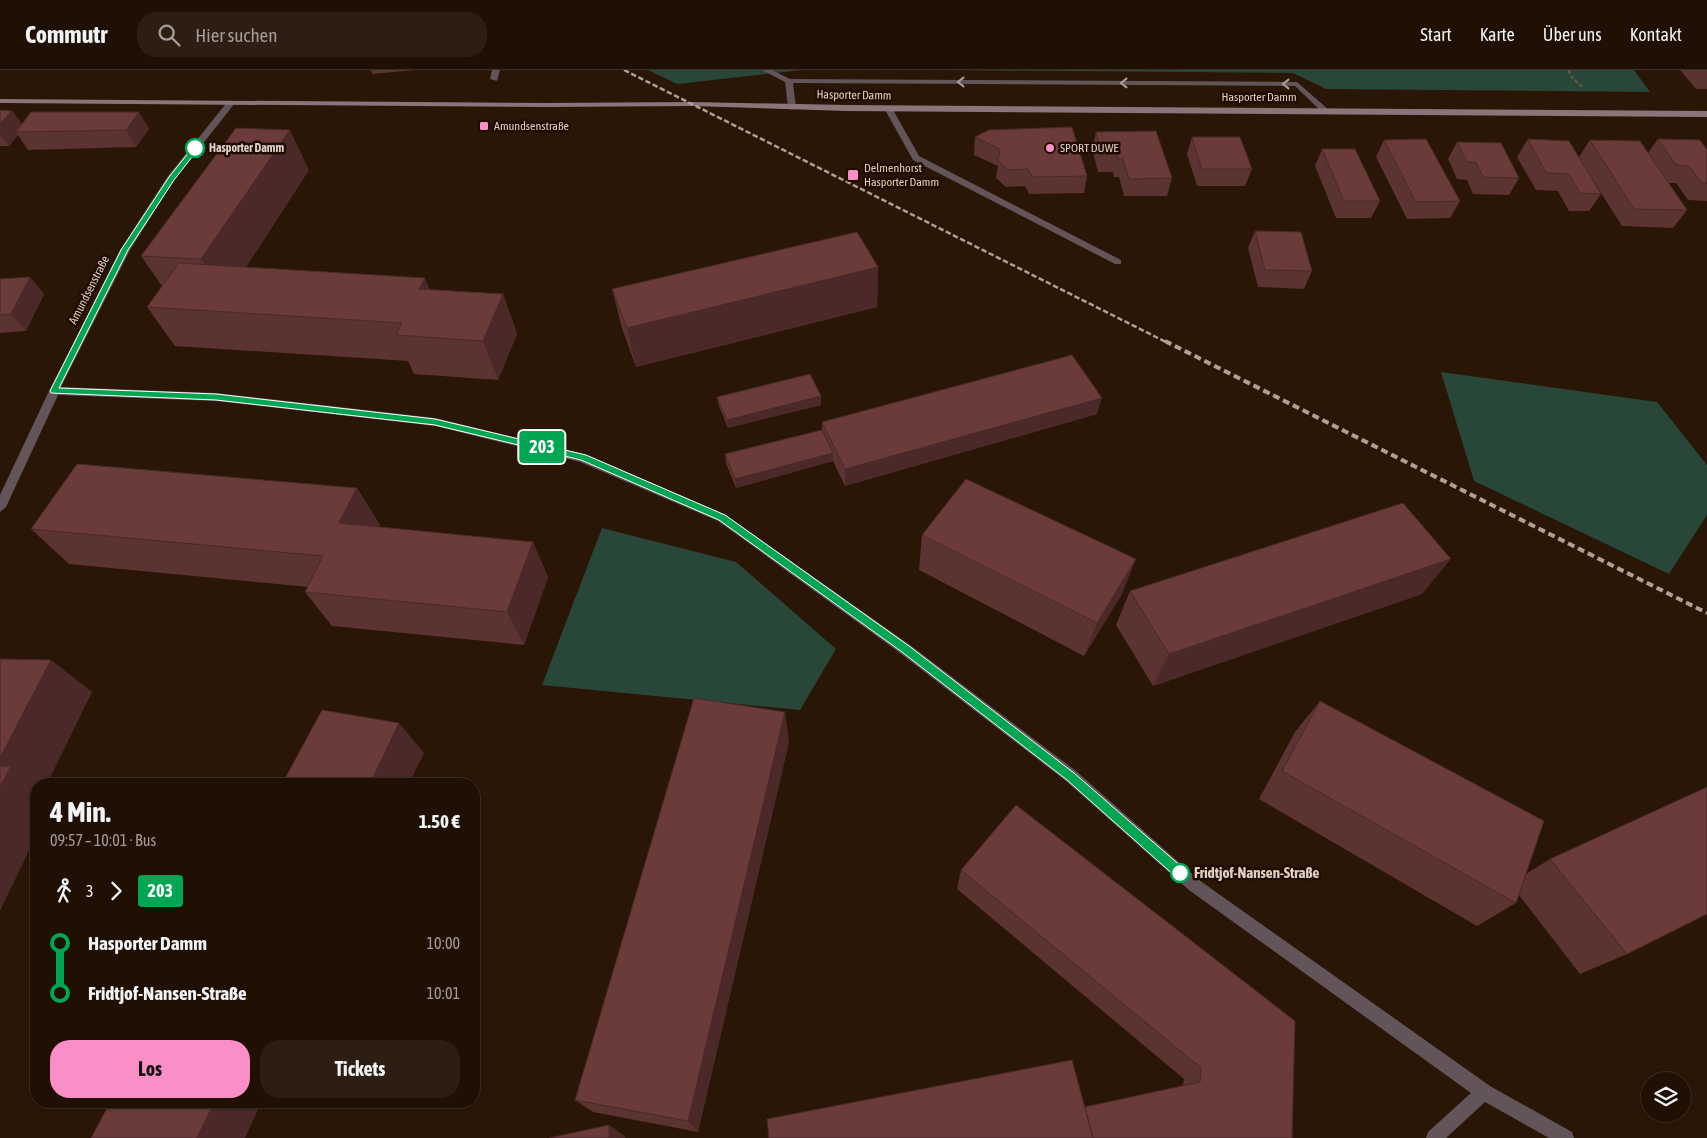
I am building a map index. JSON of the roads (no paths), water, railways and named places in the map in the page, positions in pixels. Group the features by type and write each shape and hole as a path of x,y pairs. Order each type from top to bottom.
{"main road":[{"name":"Hasporter Damm","path":"0,101 545,105 692,104 888,108 1707,114"}],"street":[{"path":"494,79 496,70"},
{"path":"766,70 789,81 1297,84 1325,110"},
{"path":"789,81 792,106"},
{"name":"Amundsenstraße","path":"0,507 54,391 125,250 171,178 231,103"},
{"path":"888,108 916,158 1118,262"},
{"path":"54,391 216,397 435,422 583,458 722,518 905,649 1071,776 1194,885 1484,1092 1566,1138"},
{"path":"1434,1138 1484,1092"}],"railway":[{"path":"624,70 1168,343"},
{"path":"1165,341 1707,613"}],"place":[{"name":"Amundsenstraße","path":"484,126"},
{"name":"Hasporter Damm","path":"195,148"},
{"name":"SPORT DUWE","path":"1050,148"},
{"name":"Delmenhorst Hasporter Damm","path":"853,175"},
{"name":"Fridtjof-Nansen-Straße","path":"1180,873"}]}
